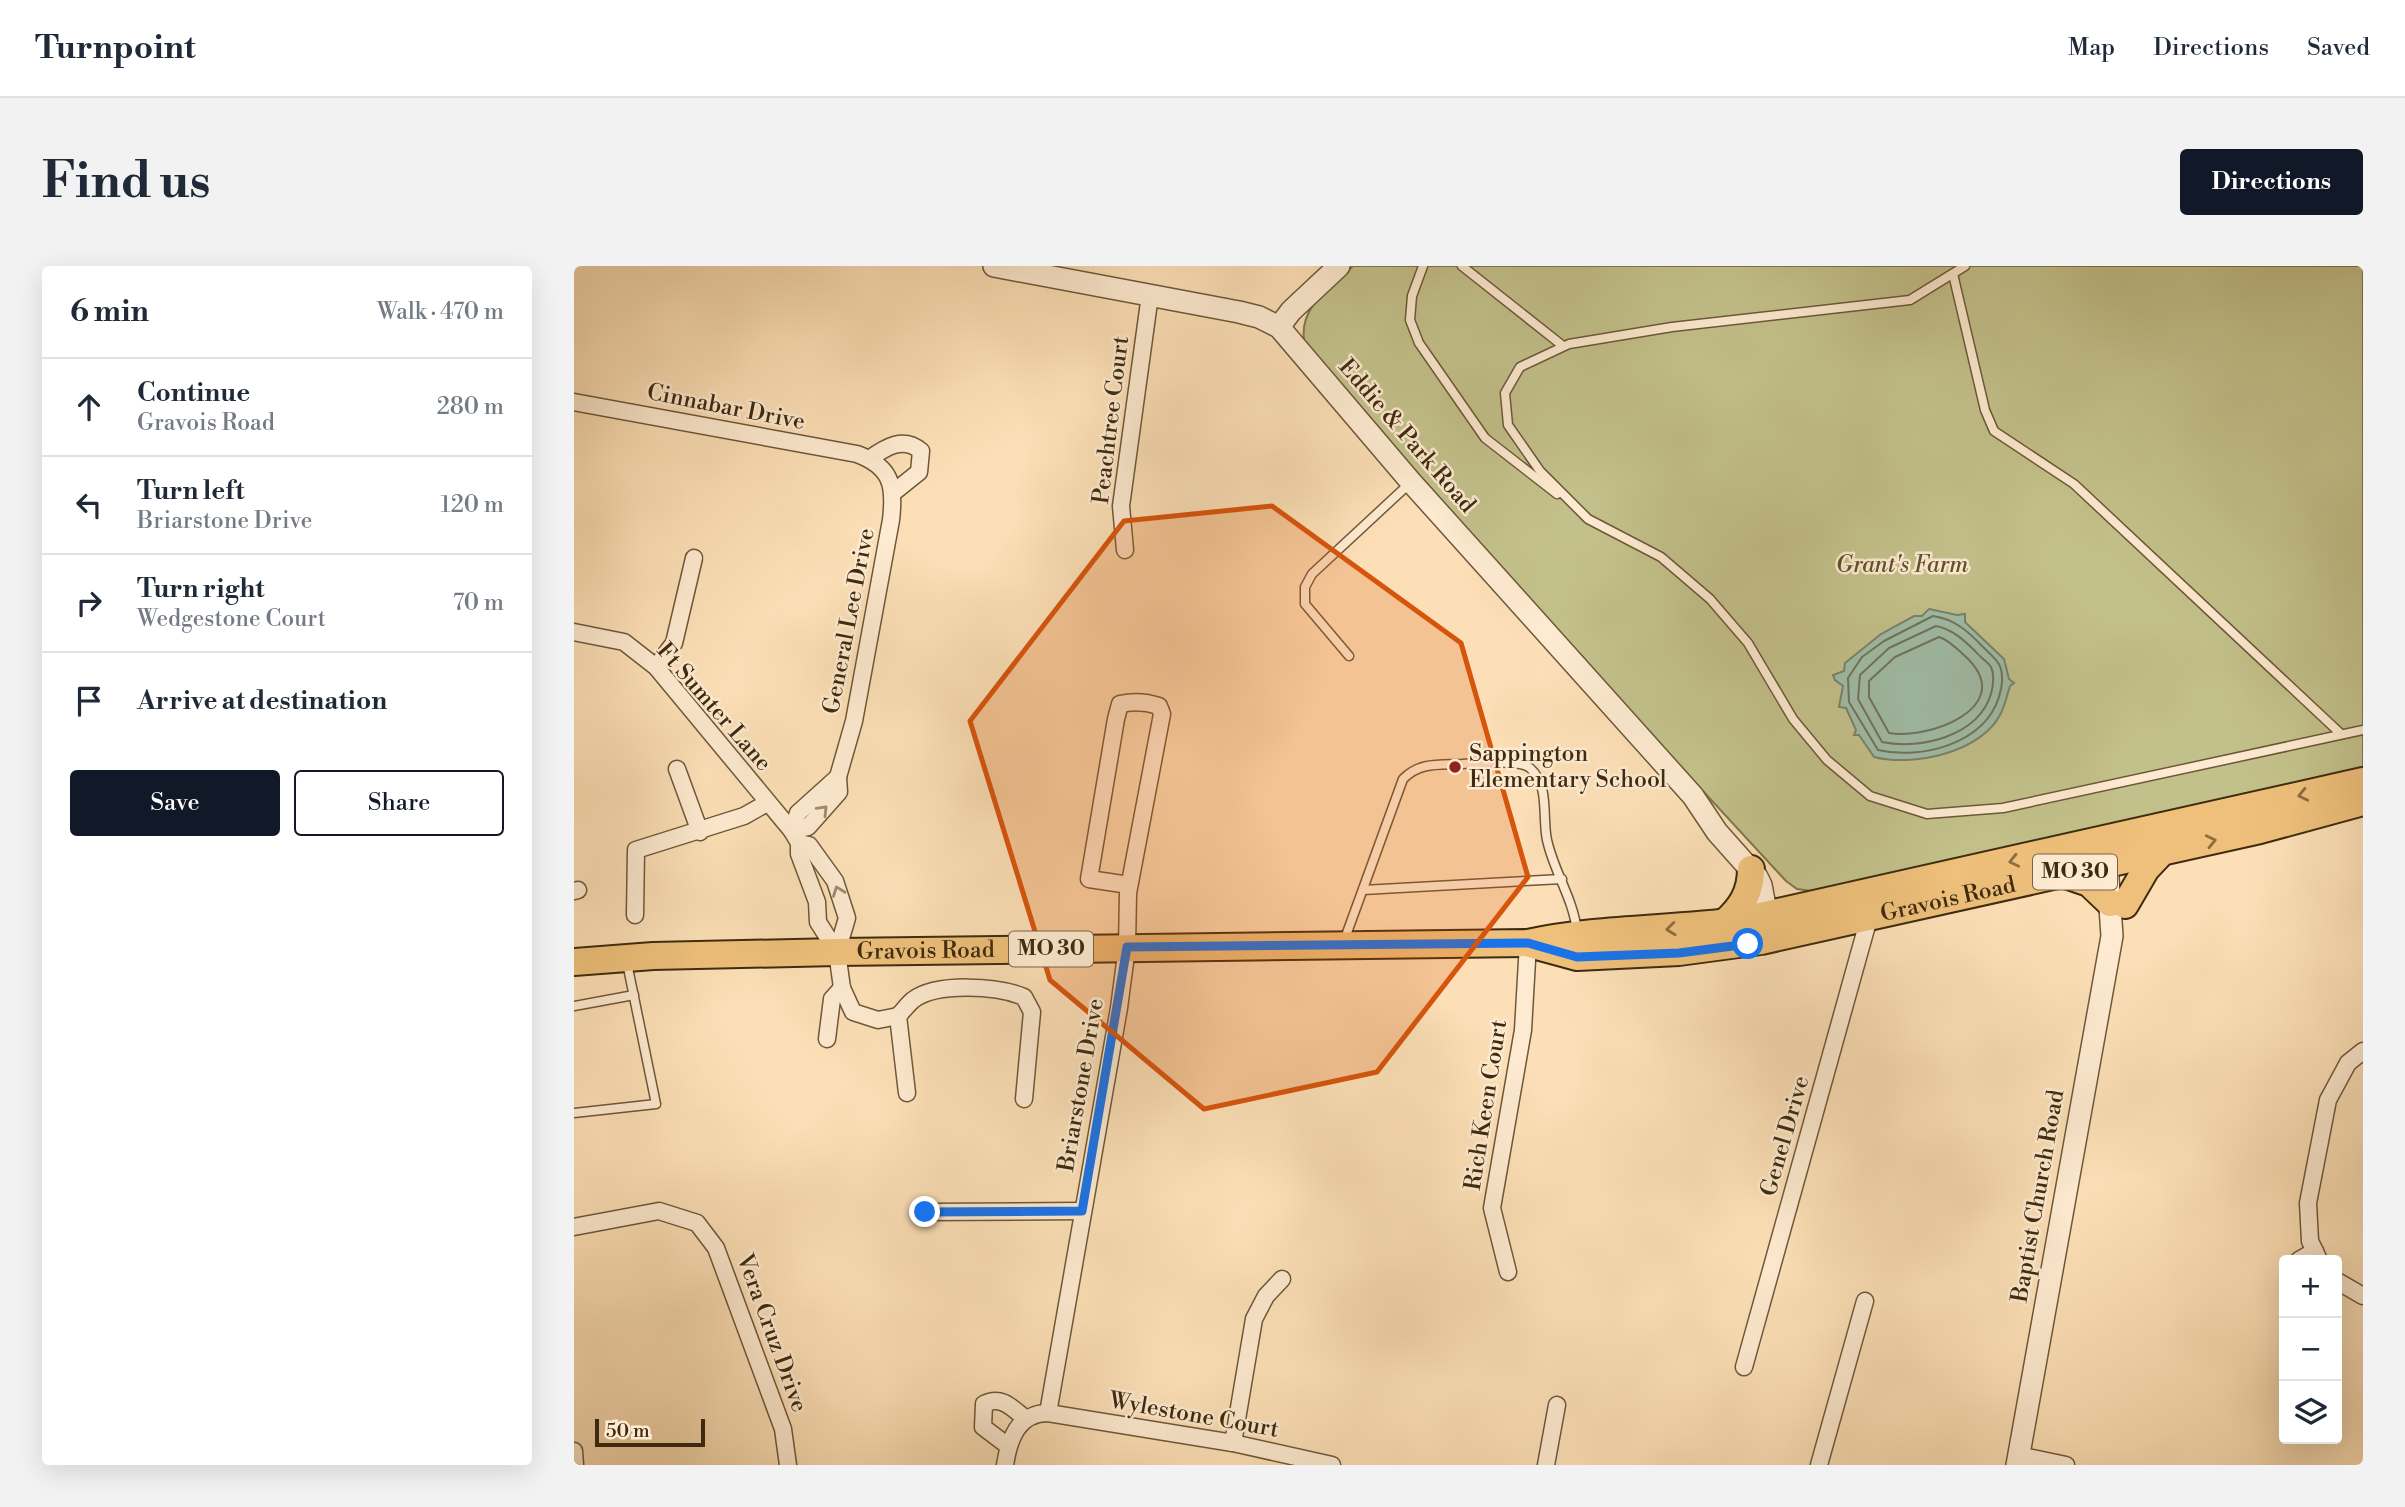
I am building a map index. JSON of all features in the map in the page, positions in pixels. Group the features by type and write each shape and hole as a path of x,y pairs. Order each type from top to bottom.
{"main road":[{"name":"Gravois Road","path":"1528,943 1577,957 1679,953 1776,926 2112,851 2363,782"},
{"name":"Gravois Road","path":"574,962 625,957 837,952 1528,943 1577,933 1659,930 1724,923 1776,926 1869,918 2063,874 2112,851 2162,852 2363,802"},
{"path":"2063,874 2089,883 2117,904 2162,852"},
{"path":"1724,923 1735,913 1748,892 1751,869"}],"street":[{"name":"Eddie & Park Road","path":"994,266 1259,317 1279,327 1411,482 1693,796 1717,832 1751,869 1761,886 1776,926"},
{"path":"1279,327 1291,311 1339,266"},
{"name":"Peachtree Court","path":"1125,550 1121,506 1150,295"},
{"name":"Cinnabar Drive","path":"574,402 869,459 886,473 894,492"},
{"path":"869,459 891,444 902,442 913,444 921,451 919,472 894,492"},
{"name":"General Lee Drive","path":"795,837 808,827 839,792 838,777 854,721 894,492"},
{"path":"656,667 674,643 694,558"},
{"name":"Ft Sumter Lane","path":"574,632 624,642 656,667 795,837 809,845 835,881 847,918 837,952"},
{"name":"Briarstone Drive","path":"1048,1413 1127,947 1129,885 1162,714 1159,706 1129,702 1120,705 1116,719 1089,879 1129,885"},
{"path":"677,769 700,832"},
{"name":"Eddie & Park Road","path":"1693,796 1724,821 1770,875 1776,926"},
{"path":"635,915 636,850 700,832 744,816 767,803"},
{"name":"Ft Sumter Lane","path":"795,837 817,902 818,922 837,952"},
{"name":"Baptist Church Road","path":"2017,1460 2117,904 2112,851"},
{"name":"Genel Drive","path":"1744,1367 1869,918"},
{"name":"Rich Keen Court","path":"1508,1272 1492,1208 1523,1030 1528,943"},
{"path":"837,952 842,988 853,1012 878,1020 898,1016 915,999 942,989 1007,989 1024,997 1032,1012 1024,1099"},
{"path":"827,1039 832,999 842,988"},
{"path":"898,1016 907,1093"},
{"path":"2317,1255 2310,1241 2308,1203 2328,1100 2348,1063 2363,1051"},
{"name":"Vera Cruz Drive","path":"574,1227 659,1211 697,1223 716,1248 783,1429 788,1465"},
{"path":"925,1212 1082,1211"},
{"path":"1233,1443 1254,1319 1266,1296 1282,1279"},
{"path":"2342,1285 2363,1296"},
{"path":"1819,1465 1865,1301"},
{"path":"1008,1446 983,1427 984,1404 992,1400 1005,1402 1026,1419"},
{"path":"1546,1465 1557,1405"},
{"path":"1005,1465 1008,1446 1015,1430 1035,1413 1048,1413"},
{"name":"Wylestone Court","path":"1048,1413 1233,1443 1332,1465"},
{"path":"574,1451 575,1465"},
{"path":"2017,1460 2066,1465"}],"lane":[{"path":"1423,266 1412,296 1410,320 1419,343 1447,387 1485,438 1588,519 1661,557 1710,599 1748,643 1793,719 1827,760 1870,796 1927,814 2003,808 2363,730"},
{"path":"1462,266 1563,346"},
{"path":"1588,519 1540,471 1508,425 1505,393 1520,367 1563,346 1672,327 1910,300 1965,266"},
{"path":"1953,274 1985,410 1994,432 2074,484 2341,734"},
{"path":"1349,656 1305,604 1305,587 1312,574 1411,482"},
{"path":"1343,944 1403,779 1415,767 1465,764 1519,764 1530,768 1542,788 1547,840 1574,909 1577,933"},
{"path":"1363,890 1562,880"},
{"path":"574,1113 656,1104 625,957"},
{"path":"574,1006 634,995"}],"highlighted area":[{"path":"1272,506 1461,643 1528,877 1377,1072 1204,1109 1050,980 970,721 1124,521"}],"green space":[{"name":"Grant's Farm","path":"1353,266 2363,266 2363,769 1812,891 1797,889 1786,881 1558,634 1305,345 1305,320 1310,310 1325,291"}],"water":[{"path":"1929,609 1965,614 1965,622 2004,659 2009,679 2014,683 2010,686 2002,710 1992,727 1962,747 1926,758 1890,760 1874,757 1859,735 1854,735 1856,730 1846,708 1839,707 1843,686 1833,675 1844,671 1845,663 1881,634 1914,616 1922,616"}],"place":[{"name":"Sappington Elementary School","path":"1455,767"}],"route":[{"path":"925,1212 1082,1211 1119,1008 1127,947 1528,943 1577,957 1679,953 1748,944"}]}
